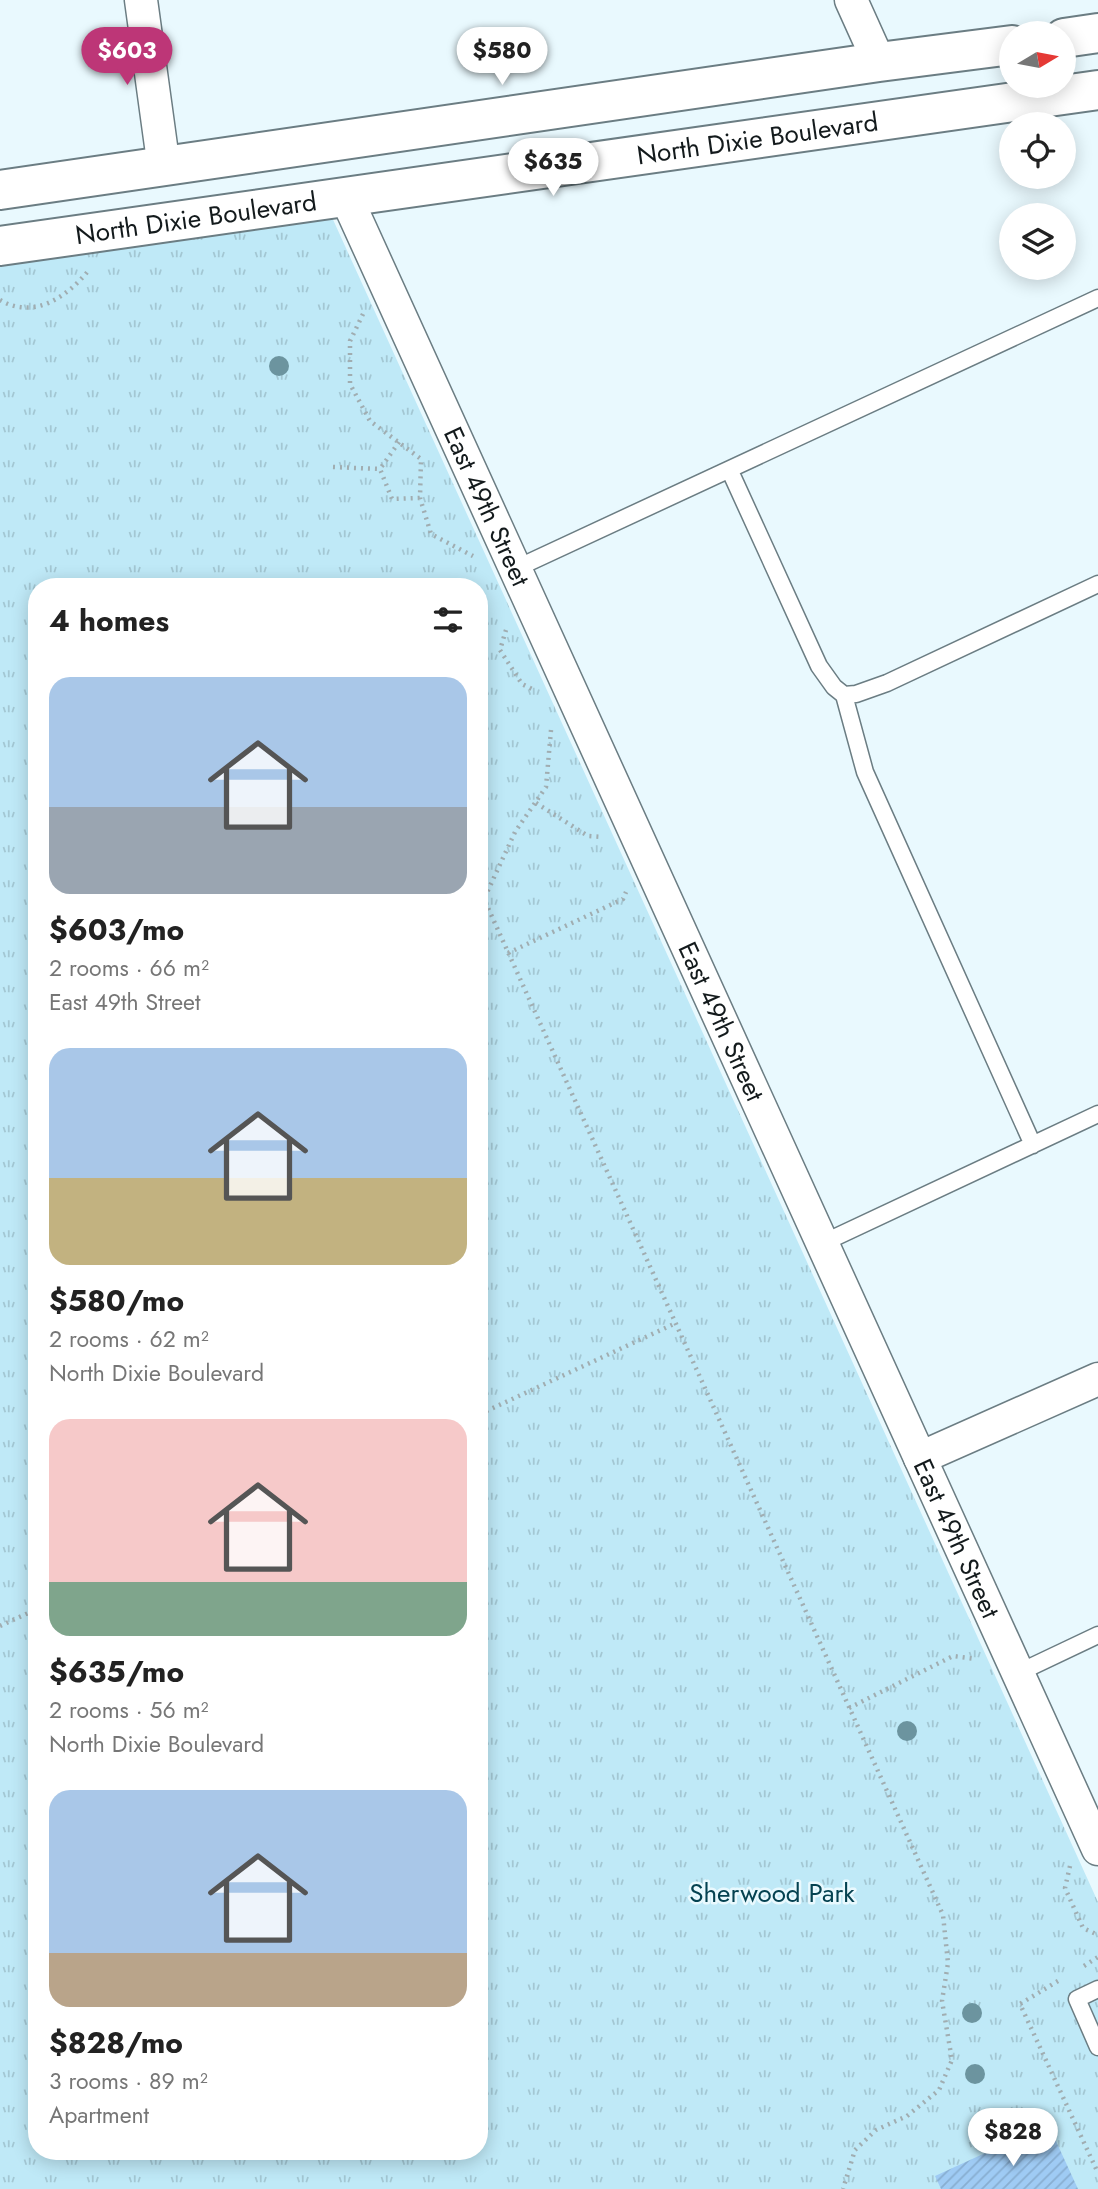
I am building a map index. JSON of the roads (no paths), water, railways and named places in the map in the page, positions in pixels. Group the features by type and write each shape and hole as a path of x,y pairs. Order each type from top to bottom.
{"main road":[{"path":"1076,36 1098,33"},
{"name":"North Dixie Boulevard","path":"0,190 999,47"},
{"name":"North Dixie Boulevard","path":"0,246 1098,90"}],"street":[{"path":"142,0 164,168"},
{"path":"851,0 879,62"},
{"name":"East 49th Street","path":"346,197 1018,1673 1084,1855"},
{"path":"920,1458 1098,1379"}],"lane":[{"path":"517,568 1098,298"},
{"path":"730,471 819,666 834,687 844,695 865,772 1032,1145"},
{"path":"844,695 856,694 887,682 1098,584"},
{"path":"822,1243 1098,1114"},
{"path":"1018,1673 1098,1636"},
{"path":"1098,1989 1077,1999 1098,2047"}],"park label":[{"name":"Sherwood Park","path":"772,1893"}]}
